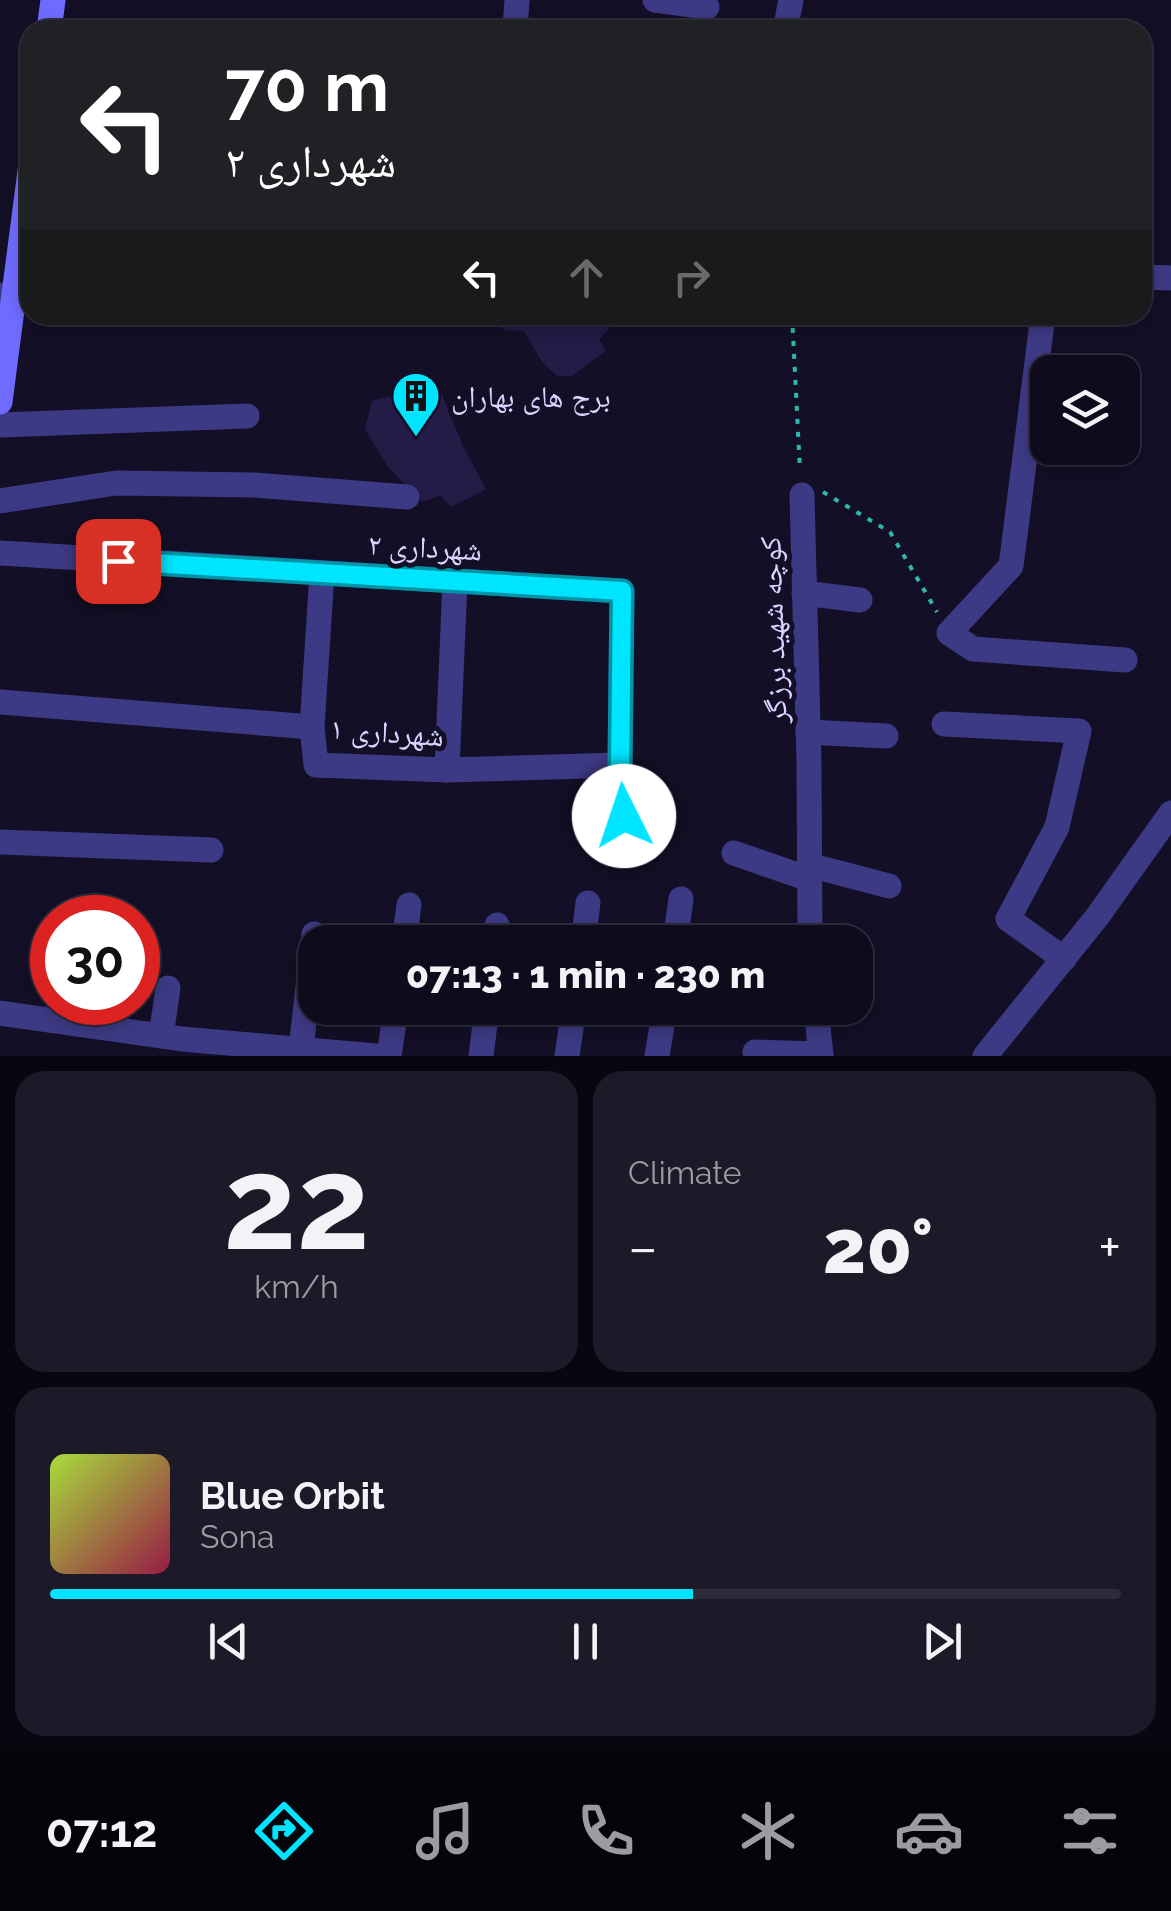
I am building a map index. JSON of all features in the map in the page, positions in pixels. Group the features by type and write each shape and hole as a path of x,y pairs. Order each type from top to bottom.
{"main road":[{"path":"0,402 20,249"}],"street":[{"path":"655,0 707,7"},
{"path":"1042,325 1011,566 949,634 973,650 1125,660"},
{"path":"0,425 246,416"},
{"path":"0,501 116,483 254,486 407,497"},
{"name":"کوچه شهید برزگر","path":"801,486 810,925"},
{"name":"شهرداری ۲","path":"0,553 622,591 620,764 624,816"},
{"path":"312,727 322,573"},
{"path":"447,770 456,581"},
{"path":"804,593 860,600"},
{"name":"شهرداری ۱","path":"0,702 312,727 316,764 447,770 620,764"},
{"path":"944,724 1079,730 1058,827 1008,919 1064,959"},
{"path":"808,732 886,736"},
{"path":"985,1056 1064,959 1171,813"},
{"path":"0,842 211,850"},
{"path":"734,854 889,886"},
{"path":"677,925 681,899"},
{"path":"585,925 588,903"},
{"path":"406,925 409,905"},
{"path":"161,1036 168,988"},
{"path":"0,1014 161,1036 376,1056"},
{"path":"302,1050 305,1025"},
{"path":"389,1056 394,1025"},
{"path":"482,1056 485,1025"},
{"path":"568,1056 572,1025"},
{"path":"657,1056 662,1025"},
{"path":"755,1052 821,1055 818,1025"}],"path":[{"path":"793,325 801,486 890,532 949,634"}],"building":[{"name":"برج های بهاران","path":"498,325 611,325 599,339 606,351 572,376 557,376 542,362 524,331 504,330"},
{"name":"برج های بهاران","path":"406,374 438,385 486,489 451,507 440,495 423,502 388,467 365,429 372,400 416,392"}],"place":[{"name":"برج های بهاران","path":"416,438"}],"route":[{"path":"118,561 622,591 620,764 624,816"}]}
